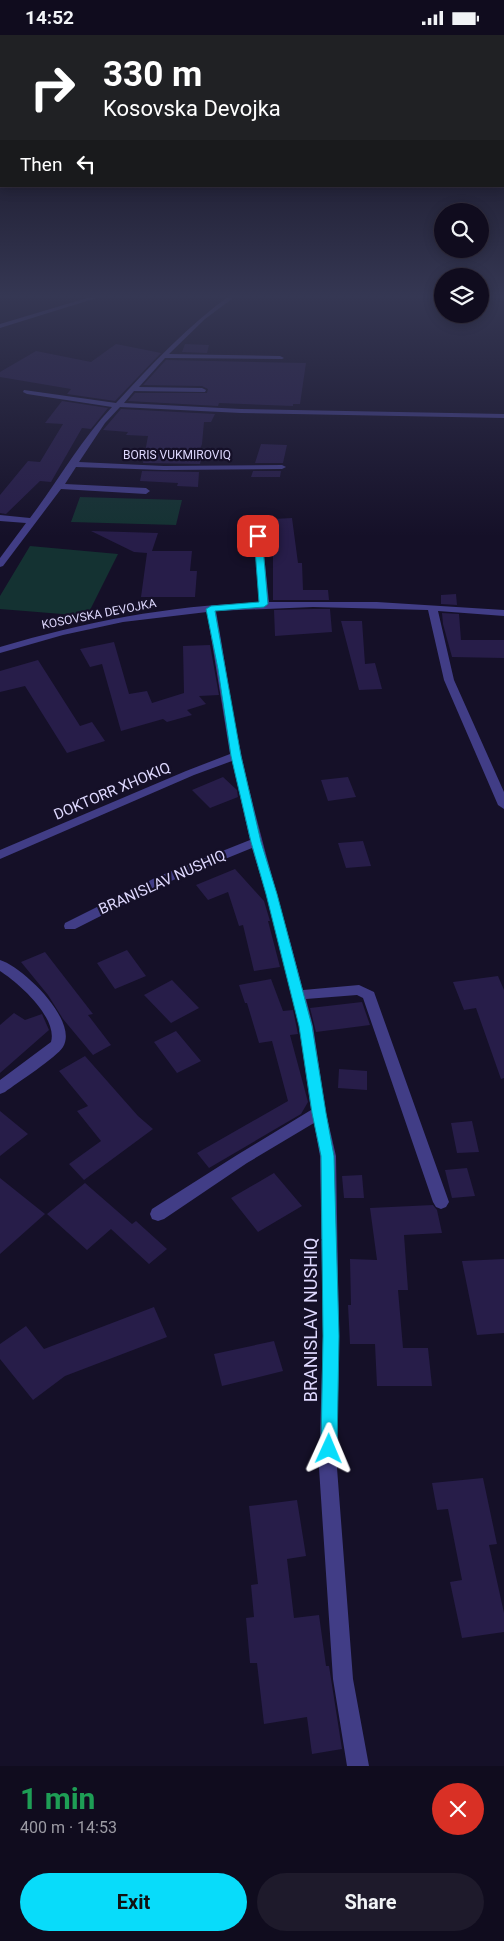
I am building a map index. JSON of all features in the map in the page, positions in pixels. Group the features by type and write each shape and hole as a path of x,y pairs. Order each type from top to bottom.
{"street":[{"path":"0,564 59,485 102,422 145,376"},
{"path":"133,389 202,389"},
{"path":"26,392 117,405 241,411 504,416"},
{"name":"BORIS VUKMIROVIQ","path":"73,464 164,468 282,467"},
{"path":"59,485 146,491"},
{"path":"0,518 31,521"},
{"path":"258,536 264,604"},
{"name":"KOSOVSKA DEVOJKA","path":"1,649 136,617 264,604 337,603 432,607 504,613"},
{"path":"432,607 449,680 504,805"},
{"name":"BRANISLAV NUSHIQ","path":"211,609 236,756 256,842 306,1026 319,1113 328,1156 331,1336 328,1468 342,1679 358,1766"},
{"name":"DOKTORR XHOKIQ","path":"0,855 190,773 236,756"},
{"name":"BRANISLAV NUSHIQ","path":"70,926 142,890 215,857 256,842"},
{"path":"0,965 28,985 57,1024 60,1036 57,1045 0,1088"},
{"path":"298,995 358,990 369,995 441,1202"},
{"path":"158,1213 242,1159 319,1113"}],"green space":[{"path":"80,497 182,500 176,525 71,522"},
{"path":"30,546 118,554 87,616 0,609 0,596"}],"building":[{"path":"139,376 115,401 67,394 71,389 0,377"},
{"path":"151,376 304,376 300,404 293,404 293,406 219,403 218,406 128,401 135,393 207,393 208,389 202,386 143,385"},
{"path":"62,401 108,408 91,429 82,428 51,482 40,481 6,514 0,513 0,495 28,461 40,462 63,424 45,423"},
{"path":"121,409 215,414 211,422 204,422 202,444 196,460 201,460 200,464 143,463 148,436 126,435 128,432 103,430"},
{"path":"261,444 287,445 283,463 255,463"},
{"path":"142,471 199,472 198,487 177,486 178,483 140,481"},
{"path":"253,471 281,471 280,477 251,477"},
{"path":"292,518 298,563 302,563 303,590 328,590 329,600 273,600 273,519"},
{"path":"91,531 158,533 152,551 192,551 190,571 197,571 195,597 141,597 147,553 134,552"},
{"path":"456,594 457,605 441,604 441,595"},
{"path":"330,609 332,632 275,636 274,610"},
{"path":"442,613 459,614 461,640 504,640 504,658 452,657"},
{"path":"341,621 362,621 365,664 375,663 382,689 359,690"},
{"path":"114,642 129,694 147,691 152,703 184,693 183,646 210,645 219,695 199,696 206,704 187,710 192,715 167,722 163,719 121,731 102,664 90,667 80,649"},
{"path":"38,660 80,726 92,722 105,741 67,753 25,686 0,692 0,671"},
{"path":"223,777 237,790 238,797 210,808 192,790"},
{"path":"348,777 356,797 328,801 321,780"},
{"path":"363,841 371,866 346,868 338,843"},
{"path":"235,869 264,901 280,967 254,971 243,925 239,926 228,892 208,900 196,885"},
{"path":"127,950 146,976 115,989 97,963"},
{"path":"45,952 93,1014 88,1015 111,1045 93,1055 63,1019 48,995 21,962"},
{"path":"498,976 504,990 504,1078 501,1079 476,1008 464,1010 453,982"},
{"path":"271,979 283,1011 293,1010 298,1034 290,1035 308,1102 301,1114 209,1168 197,1153 288,1101 272,1041 259,1043 247,1003 245,1003 239,985"},
{"path":"172,980 199,1008 171,1023 144,995"},
{"path":"362,1002 370,1025 316,1032 310,1008"},
{"path":"14,1013 25,1020 42,1014 49,1030 0,1073 0,1025"},
{"path":"176,1031 201,1061 177,1073 154,1042"},
{"path":"85,1056 138,1116 153,1129 84,1180 69,1164 101,1141 77,1111 88,1106 59,1071"},
{"path":"339,1069 367,1071 367,1090 338,1088"},
{"path":"0,1111 28,1134 0,1156"},
{"path":"472,1121 479,1152 457,1153 451,1123"},
{"path":"467,1168 475,1196 452,1198 445,1170"},
{"path":"274,1173 302,1206 258,1232 231,1198"},
{"path":"362,1175 364,1198 344,1198 342,1176"},
{"path":"0,1178 45,1214 0,1254"},
{"path":"85,1183 132,1224 136,1221 167,1249 149,1264 111,1229 87,1250 47,1214"},
{"path":"433,1205 437,1210 442,1233 404,1235 408,1290 398,1290 403,1348 428,1348 432,1386 377,1386 375,1344 350,1344 348,1305 351,1305 350,1259 377,1260 370,1208"},
{"path":"504,1259 504,1333 477,1335 462,1261"},
{"path":"154,1307 167,1337 65,1376 33,1400 0,1359 0,1344 26,1326 44,1349"},
{"path":"274,1341 283,1371 222,1386 214,1354"},
{"path":"483,1478 497,1544 489,1545 504,1613 504,1632 462,1638 450,1582 462,1580 448,1509 437,1510 432,1483"},
{"path":"297,1500 306,1556 287,1559 294,1618 319,1615 326,1666 329,1666 342,1749 312,1754 307,1717 264,1724 257,1663 250,1663 246,1618 254,1617 251,1585 258,1584 249,1506"}],"route":[{"path":"258,536 264,604 211,609 236,756 256,842 272,894 306,1026 319,1113 328,1156 331,1336 329,1449"}]}
